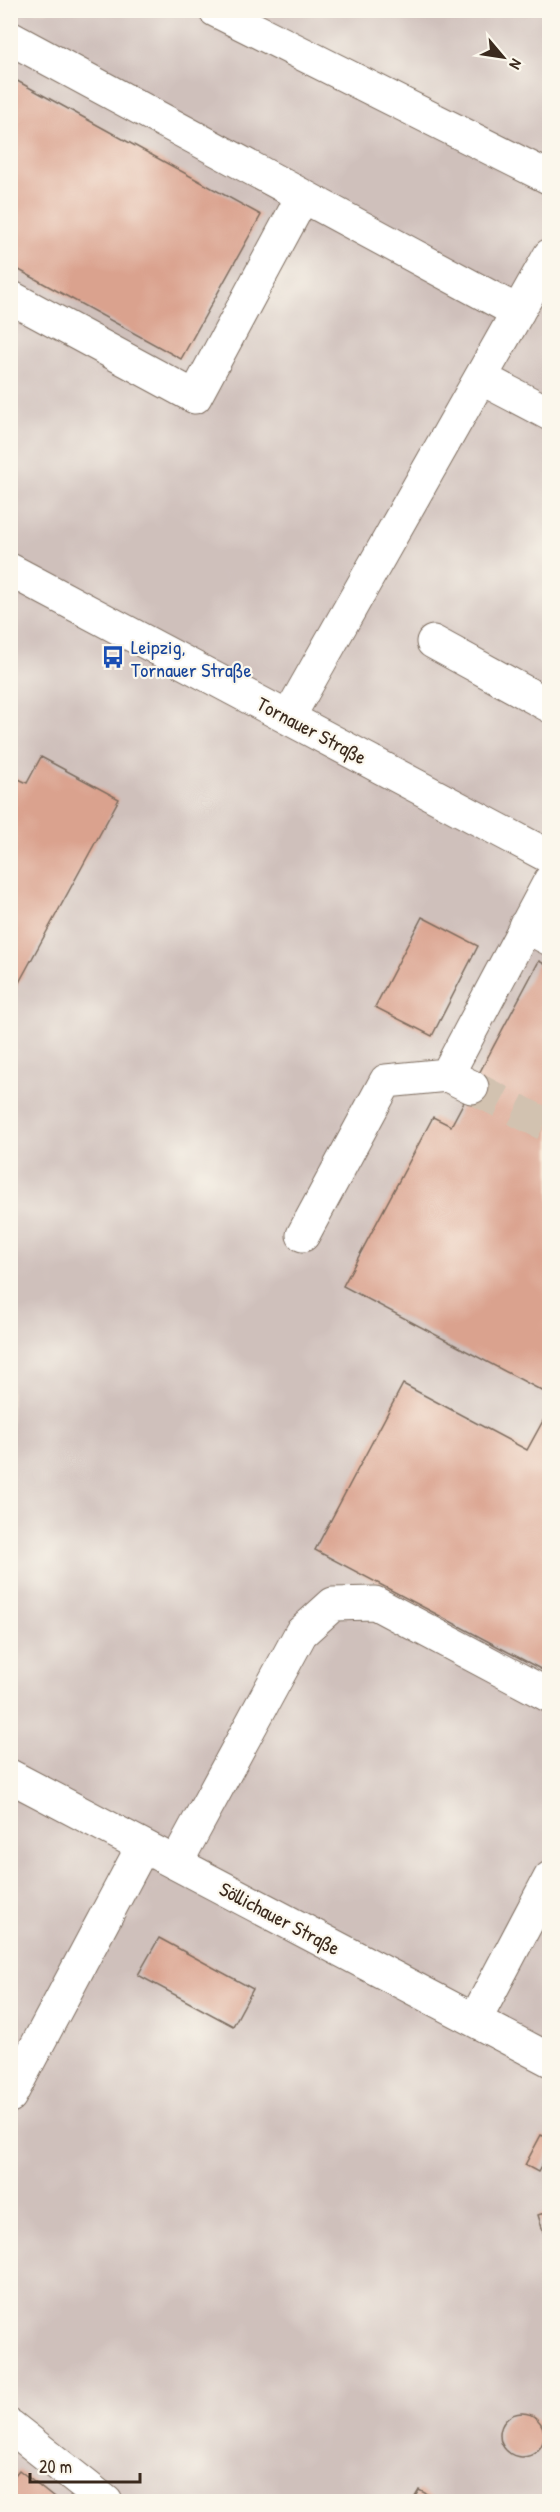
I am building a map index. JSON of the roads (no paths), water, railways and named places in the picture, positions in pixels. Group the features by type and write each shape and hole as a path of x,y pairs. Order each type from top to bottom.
{"street":[{"path":"215,10 549,178"},
{"path":"10,38 518,312"},
{"path":"10,297 195,397 303,196"},
{"path":"288,718 549,255"},
{"path":"481,378 549,414"},
{"name":"Tornauer Straße","path":"10,570 549,857"},
{"path":"433,642 549,706"},
{"path":"303,1235 386,1081 460,1081 537,933 549,881"},
{"path":"176,1863 301,1633 333,1604 375,1603 549,1696"},
{"name":"Söllichauer Straße","path":"10,1776 549,2060"},
{"path":"10,2096 143,1846"},
{"path":"475,2020 549,1878"},
{"path":"10,2426 106,2502"}],"tunnel":[{"path":"472,1087 550,1127"}],"place":[{"name":"Leipzig, Tornauer Straße","path":"113,657"}]}
